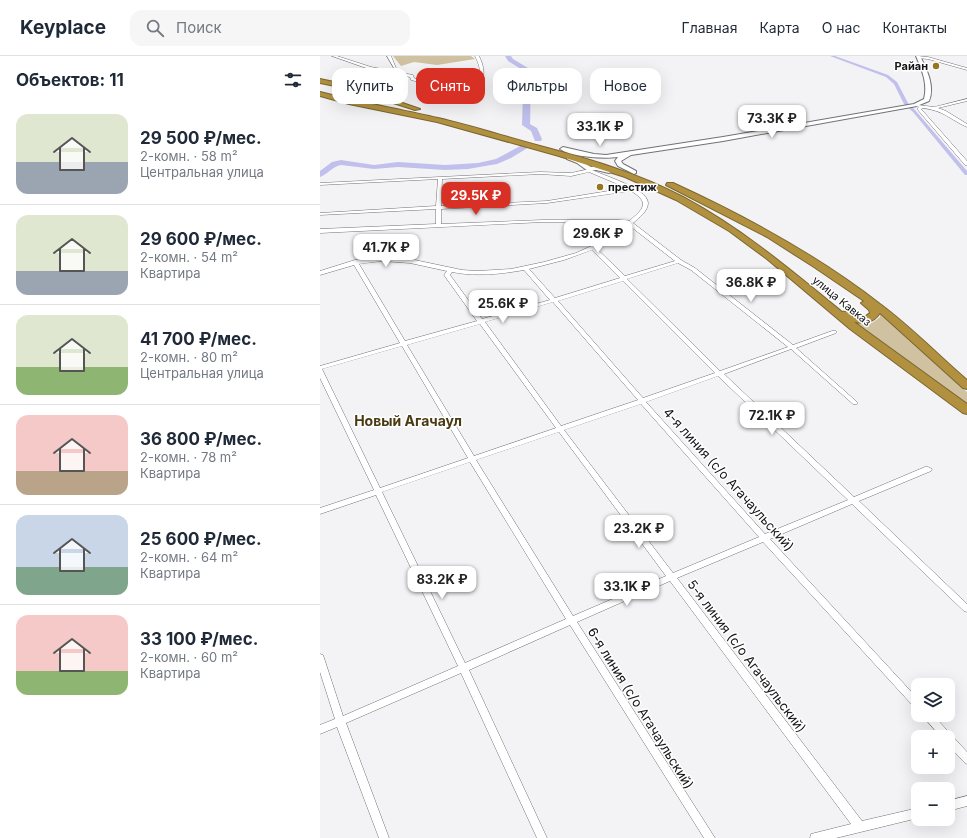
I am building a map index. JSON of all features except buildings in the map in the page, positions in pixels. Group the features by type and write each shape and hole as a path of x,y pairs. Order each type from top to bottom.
{"highway":[{"path":"320,81 332,83"},
{"path":"320,94 332,97"},
{"path":"364,104 438,120 544,146 563,149 631,173 664,182 710,203 765,232 864,297 891,318 967,386"},
{"path":"402,104 431,114 531,141 544,146"},
{"name":"улица Кавказ","path":"544,146 592,167 631,173 726,225 770,257 854,327 967,410"},
{"path":"797,280 849,317 862,320 873,317 875,313 874,310 830,274"}],"main road":[{"path":"563,149 594,156 606,157 914,106 927,100 929,92 927,76 918,56"},
{"path":"631,173 620,165 618,161 622,157 638,152"}],"street":[{"path":"334,56 370,68 412,76 412,79 415,80 474,89 480,83 484,74 477,56"},
{"path":"389,56 395,67"},
{"path":"918,56 967,69"},
{"path":"934,108 967,100"},
{"path":"914,106 934,108 945,112 967,126"},
{"path":"914,106 965,159 967,164"},
{"path":"320,184 540,173 575,175 592,167 632,189 644,198 646,203 644,209 630,223 609,239 593,248 572,256 525,267 482,272 451,270 403,260 374,260 355,262 320,273"},
{"path":"438,226 440,178"},
{"path":"320,214 547,202 632,189"},
{"path":"320,231 594,220 630,223 679,261 693,269 792,347 856,403"},
{"path":"593,248 719,373 967,610"},
{"path":"320,368 555,300 679,261"},
{"name":"6-я линия (с/о Агачаульский)","path":"355,262 472,459 571,620 710,838"},
{"name":"4-я линия (с/о Агачаульский)","path":"525,267 764,538 911,697"},
{"name":"5-я линия (с/о Агачаульский)","path":"451,270 447,275 560,429 859,826"},
{"path":"320,512 642,401 834,332"},
{"path":"320,372 463,667 542,838"},
{"path":"320,730 571,620 928,469"},
{"path":"320,658 340,721 384,838"},
{"path":"934,722 941,730"},
{"path":"955,745 967,758"},
{"path":"955,804 967,801"},
{"path":"815,838 859,826 911,815"}],"shaded area":[{"path":"393,56 471,56 475,59 437,65 414,62 401,66"},
{"path":"880,313 967,392 967,405 852,322 872,323 880,317"}],"waterway":[{"path":"508,56 510,60 530,71 527,79 528,92 526,125 534,130 538,139"},
{"path":"832,56 887,76 896,83 906,104 914,111 967,174"},
{"path":"320,174 325,172 330,166 341,163 374,167 398,165 445,168 478,166 499,161 525,147"}],"place":[{"name":"Райан","path":"936,66"},
{"name":"престиж","path":"600,187"}],"district":[{"name":"Новый Агачаул","path":"408,420"}]}
